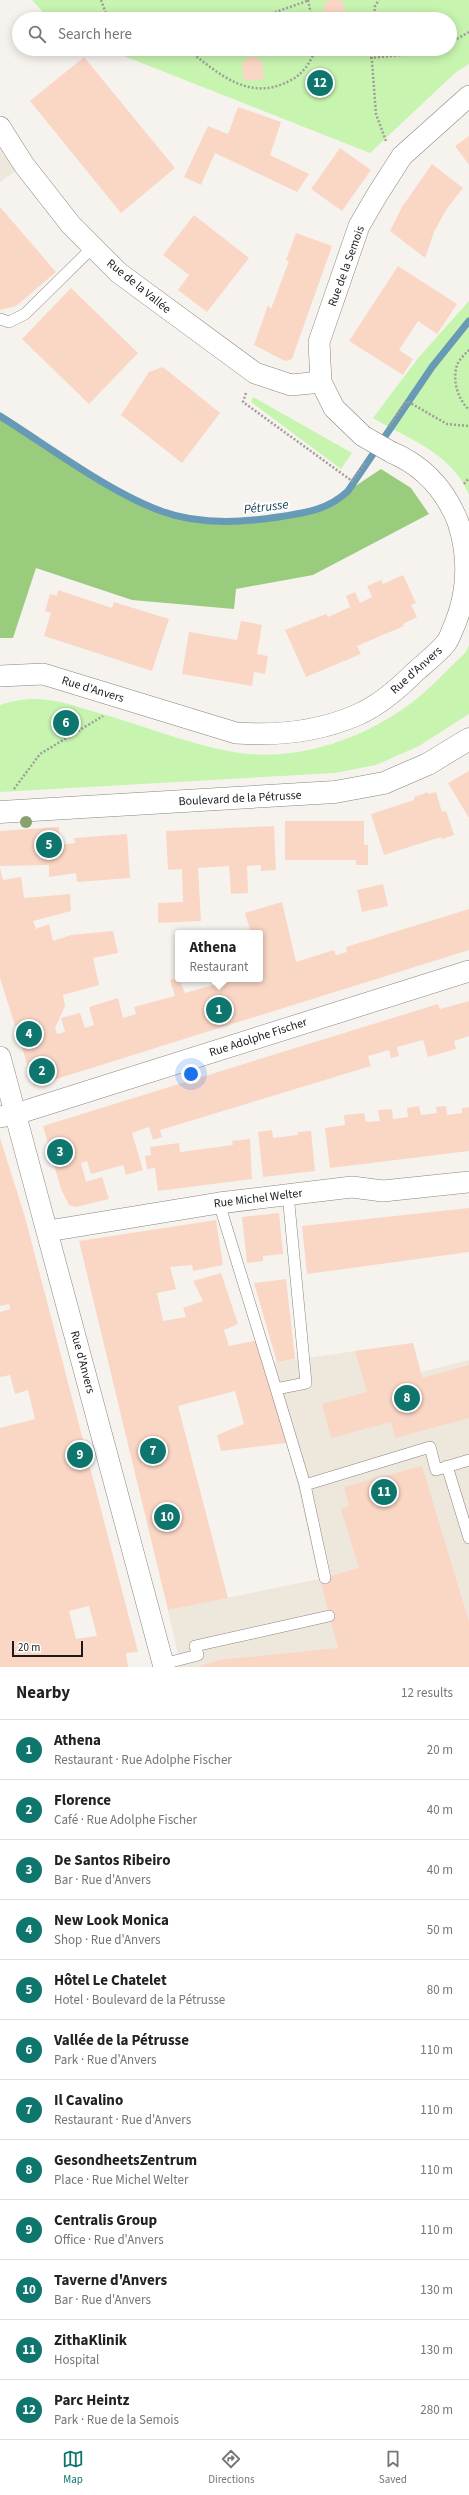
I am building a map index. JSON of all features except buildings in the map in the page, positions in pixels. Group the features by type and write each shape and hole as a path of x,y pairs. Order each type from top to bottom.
{"main road":[{"name":"Boulevard de la Pétrusse","path":"0,812 335,792 384,783 428,764 469,739"}],"street":[{"name":"Rue de la Semois","path":"363,436 334,408 321,382 319,342 359,226 402,156 469,96"},
{"name":"Rue de la Vallée","path":"0,127 24,165 71,225 119,273 255,373 291,385 321,382"},
{"name":"Rue d'Anvers","path":"0,676 43,674 236,733 264,735 301,733 358,715 400,687 446,642 463,604 468,575 465,540 452,506 440,487 407,459 391,452 363,436"},
{"name":"Rue Adolphe Fischer","path":"8,1115 469,971"},
{"name":"Rue d'Anvers","path":"0,1057 8,1115 48,1231 164,1665"},
{"name":"Rue Michel Welter","path":"48,1231 219,1203 288,1194 352,1187 383,1191 469,1182"}],"lane":[{"path":"0,319 9,322 25,314 93,247"},
{"path":"276,1389 306,1383 288,1194"},
{"path":"219,1203 305,1485 325,1578"},
{"path":"305,1485 430,1447 436,1470 469,1460"},
{"path":"447,1466 469,1538"},
{"path":"164,1665 198,1655 196,1646 329,1616"}],"path":[{"path":"101,0 105,12"},
{"path":"275,12 308,0 311,12"},
{"path":"375,12 375,6 379,0"},
{"path":"457,39 469,32"},
{"path":"196,56 218,73 248,88 264,90 280,86 294,79 306,67 312,56"},
{"path":"391,56 370,58 376,114 383,139 402,156"},
{"path":"469,350 458,364 455,382 461,403 469,410"},
{"path":"255,373 243,402 352,481 366,461"},
{"path":"389,427 407,401 447,424 469,426"},
{"path":"465,484 469,478"},
{"path":"12,792 40,754 132,701"}],"shaded area":[{"path":"0,127 24,165 0,182"},
{"path":"413,1343 421,1372 469,1360 469,1667 178,1667 179,1660 168,1610 319,1579 295,1474 264,1364"}],"green space":[{"path":"32,0 469,0 469,64 455,73 370,153 124,56 457,56 457,12 43,12"},
{"path":"469,301 469,495 462,481 441,458 415,441 373,418 419,357"},
{"path":"253,397 352,453 341,469 251,402"},
{"path":"0,416 118,491 162,512 200,520 231,522 313,512 336,502 348,491 381,469 411,488 429,514 313,575 236,589 234,609 132,600 36,568 13,638 0,638"},
{"path":"469,645 469,714 419,746 376,765 335,773 0,792 0,705 28,699 54,701 66,703 213,748 252,754 300,752 347,739 390,717 410,704 432,685 466,652"}],"waterway":[{"name":"Pétrusse","path":"0,416 100,481 141,503 175,516 219,522 249,521 298,514 324,507 348,491 432,367 469,321"}],"place":[{"name":"Parc Heintz","path":"320,83"},
{"name":"Vallée de la Pétrusse","path":"66,723"},
{"name":"Hôtel Le Chatelet","path":"49,845"},
{"name":"Athena","path":"219,1010"},
{"name":"New Look Monica","path":"29,1034"},
{"name":"Florence","path":"42,1071"},
{"name":"De Santos Ribeiro","path":"60,1152"},
{"name":"GesondheetsZentrum","path":"407,1398"},
{"name":"Il Cavalino","path":"153,1451"},
{"name":"Centralis Group","path":"80,1455"},
{"name":"ZithaKlinik","path":"384,1492"},
{"name":"Taverne d'Anvers","path":"167,1517"}]}
